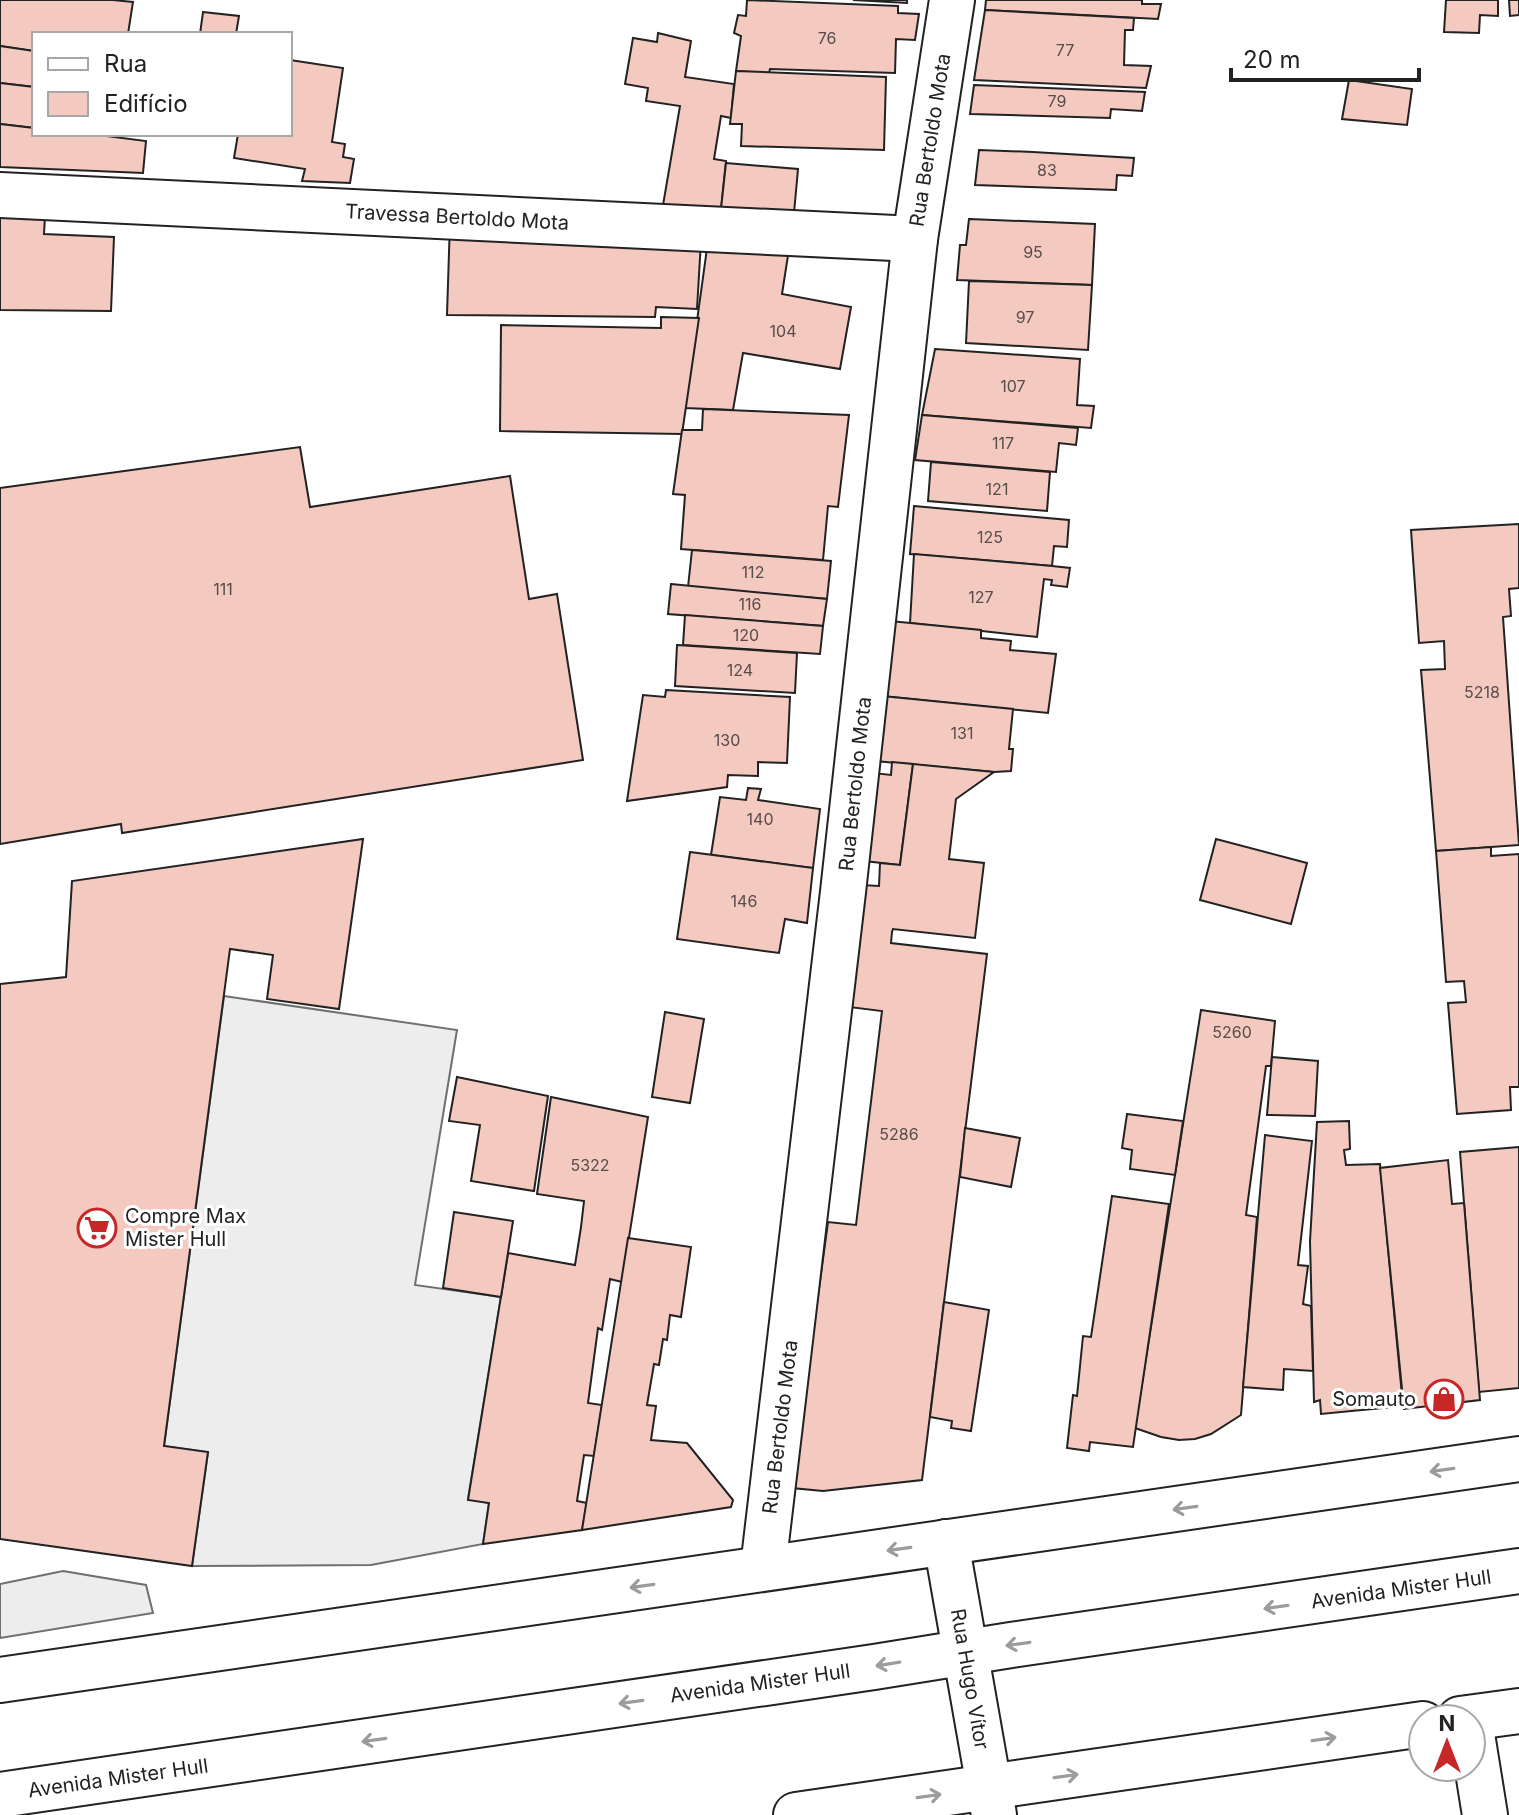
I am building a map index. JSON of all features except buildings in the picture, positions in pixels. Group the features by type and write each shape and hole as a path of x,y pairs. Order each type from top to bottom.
{"main road":[{"name":"Rua Bertoldo Mota","path":"763,1568 842,908 915,239 952,0"},
{"name":"Travessa Bertoldo Mota","path":"0,195 915,239"},
{"path":"0,1680 1519,1459"},
{"name":"Rua Hugo Vítor","path":"946,1542 992,1801"},
{"name":"Avenida Mister Hull","path":"0,1795 1519,1571"},
{"path":"1487,1717 1519,1711"},
{"path":"796,1815 992,1801 1407,1727"},
{"path":"1479,1783 1485,1815"}],"shaded area":[{"path":"224,996 457,1030 415,1285 501,1297 468,1499 489,1503 483,1544 371,1565 192,1566 208,1452 164,1446"},
{"path":"63,1571 146,1585 153,1613 0,1638 0,1584"}],"place":[{"name":"Compre Max Mister Hull","path":"97,1228"},
{"name":"Somauto","path":"1444,1399"}]}
